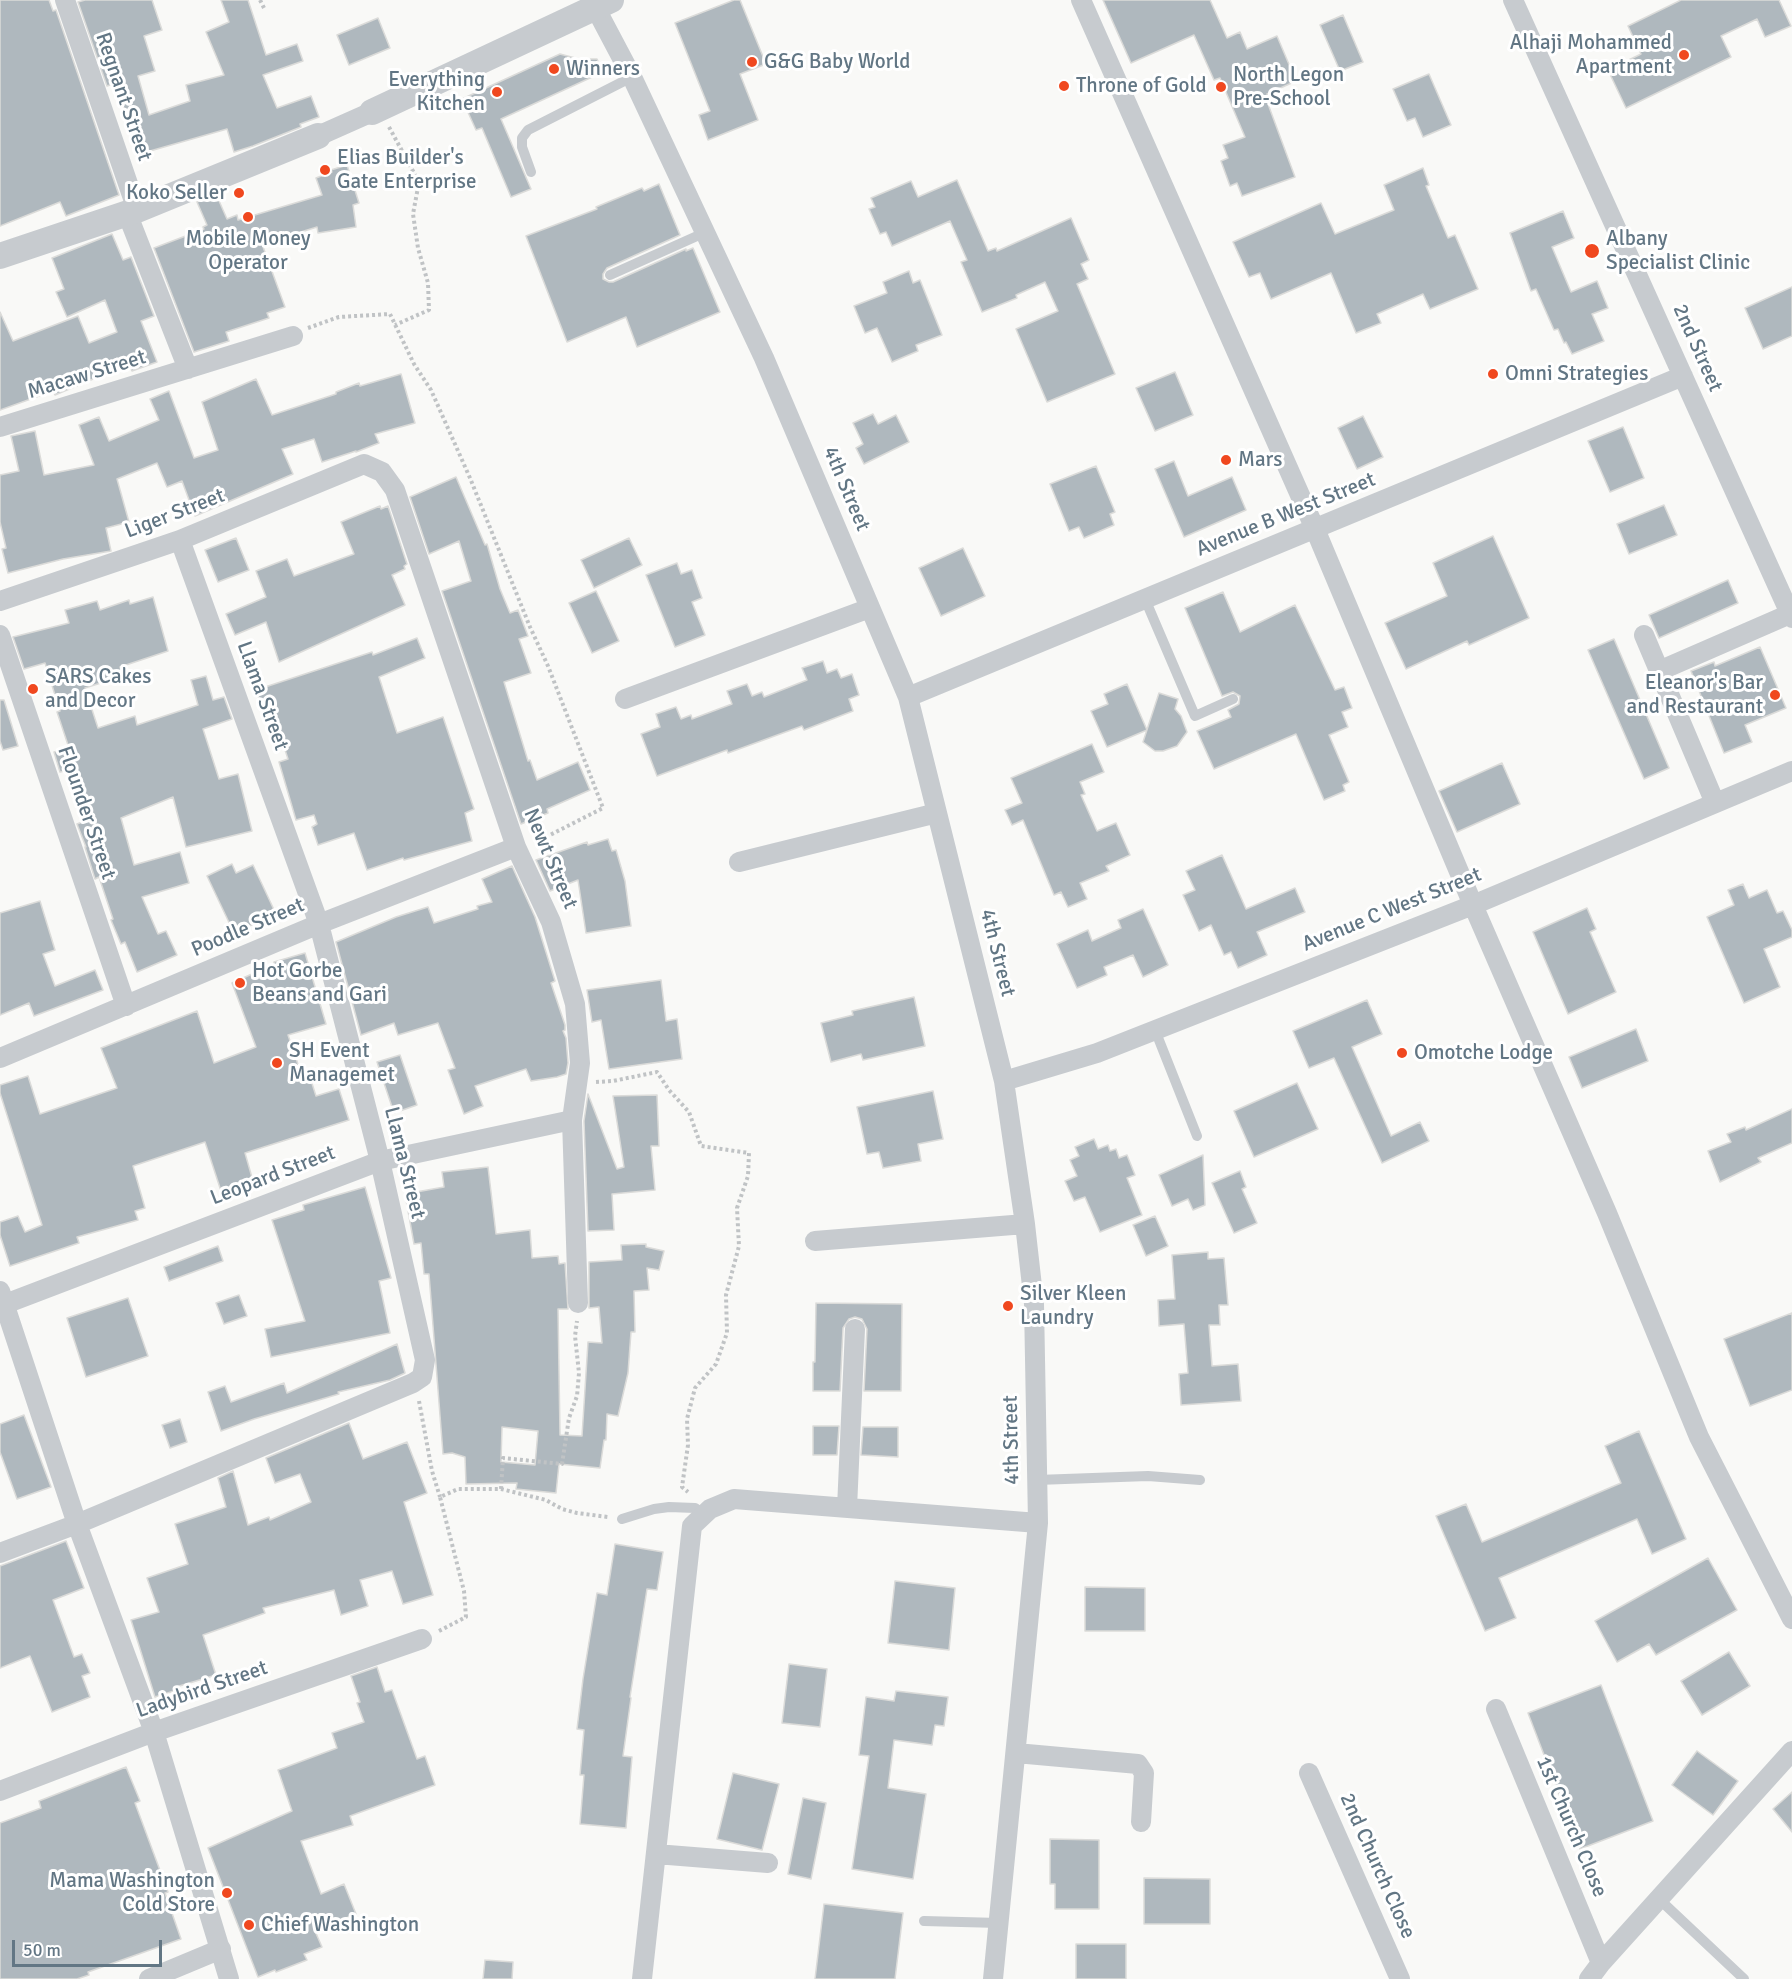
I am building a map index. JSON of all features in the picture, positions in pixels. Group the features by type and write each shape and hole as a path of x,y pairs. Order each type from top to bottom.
{"street":[{"name":"Regnant Street","path":"65,0 132,211"},
{"path":"1081,0 1315,529 1473,905 1607,1213 1698,1437 1786,1595 1792,1619"},
{"name":"2nd Street","path":"1513,0 1791,616"},
{"path":"0,256 132,211 318,136 603,3"},
{"name":"4th Street","path":"603,3 632,76 764,358 908,697 1004,1081 1025,1224 1034,1305 1038,1523 993,1979"},
{"path":"132,211 188,369"},
{"name":"Macaw Street","path":"0,427 293,336"},
{"name":"Avenue B West Street","path":"908,697 1683,376"},
{"name":"Newt Street","path":"364,464 382,472 395,490 518,851 551,922 575,1004 580,1063 572,1120 578,1303"},
{"name":"Liger Street","path":"0,600 180,540 364,464"},
{"name":"Llama Street","path":"180,540 319,924 380,1161 425,1360 422,1377"},
{"path":"625,699 870,608"},
{"path":"1659,671 1791,616"},
{"name":"Flounder Street","path":"0,635 126,1006"},
{"path":"1644,635 1715,803"},
{"name":"Avenue C West Street","path":"1004,1081 1097,1053 1473,905 1792,771"},
{"path":"739,862 937,813"},
{"name":"Poodle Street","path":"0,1058 319,924 518,851"},
{"name":"Leopard Street","path":"1,1301 380,1161 572,1120"},
{"path":"815,1241 1025,1224"},
{"path":"1,1301 77,1524 154,1732 229,1979"},
{"path":"847,1508 855,1329"},
{"path":"0,1553 77,1524 422,1377"},
{"path":"642,1979 692,1526 707,1512 734,1499 1038,1523"},
{"name":"Ladybird Street","path":"0,1791 154,1732 422,1639"},
{"name":"1st Church Close","path":"1496,1710 1601,1963"},
{"path":"1589,1979 1792,1751"},
{"path":"1016,1753 1138,1764 1144,1773 1141,1822"},
{"name":"2nd Church Close","path":"1309,1773 1400,1979"},
{"path":"656,1854 768,1863"},
{"path":"150,1979 221,1949"}],"lane":[{"path":"531,172 522,147 522,138 528,130 632,76"},
{"path":"610,275 706,232"},
{"path":"1145,599 1195,716 1233,699"},
{"path":"1155,1030 1197,1136"},
{"path":"1037,1480 1148,1476 1200,1480"},
{"path":"622,1519 669,1507 695,1508 707,1512"},
{"path":"1659,1899 1744,1979"},
{"path":"924,1921 999,1923"}],"path":[{"path":"260,0 264,8"},
{"path":"376,110 419,182 413,214 418,248 428,283 429,310 394,325"},
{"path":"293,336 312,326 339,317 390,314 414,364 431,390 470,478 548,666 603,808 518,851"},
{"path":"578,1082 613,1081 657,1072 669,1090 689,1112 701,1146 749,1153 748,1176 737,1208 739,1246 726,1295 727,1333 716,1364 695,1388 687,1419 688,1445 682,1487 707,1512"},
{"path":"501,1489 503,1458 562,1464 569,1418 577,1396 579,1373 575,1336 578,1303"},
{"path":"422,1377 418,1401 432,1471 464,1591 466,1617 422,1639"},
{"path":"440,1497 459,1489 501,1489 546,1500 562,1509 577,1513 622,1519"}],"building":[{"path":"0,0 49,0 53,11 56,10 119,195 66,216 60,202 0,226"},
{"path":"85,0 152,0 162,30 144,36 155,71 138,76 149,115 190,101 186,85 224,75 206,32 229,22 221,0 248,0 266,55 297,44 303,61 263,75 277,108 311,96 319,117 300,124 301,127 234,152 227,129 136,155 117,83 107,86 78,2"},
{"path":"734,0 740,0 766,64 740,74 758,120 708,140 699,115 710,111 675,23"},
{"path":"1103,0 1210,0 1227,38 1240,32 1247,49 1277,36 1296,81 1267,94 1270,103 1268,104 1295,177 1242,196 1237,183 1230,186 1221,161 1228,158 1223,145 1245,137 1220,78 1214,80 1194,35 1131,63"},
{"name":"Alhaji Mohammed Apartment","path":"1681,0 1779,0 1791,26 1765,37 1757,19 1721,36 1731,57 1626,108 1608,70 1641,54 1628,26"},
{"path":"1343,15 1363,62 1340,71 1320,25"},
{"path":"378,18 390,48 349,65 337,35"},
{"path":"560,54 579,59 597,59 603,72 501,119 531,189 511,197 482,128 476,130 462,99"},
{"path":"1429,74 1451,125 1423,137 1415,118 1407,121 1393,89"},
{"path":"347,165 359,203 353,205 356,227 318,233 317,227 262,244 285,307 267,313 269,318 226,332 229,341 194,352 154,248 204,229 203,227 207,225 197,202 216,194 227,219 237,215 238,220 322,195 316,178"},
{"path":"1423,168 1429,185 1426,186 1448,238 1455,235 1478,289 1430,309 1423,294 1377,314 1381,323 1356,333 1331,273 1271,299 1260,273 1249,277 1233,242 1321,203 1335,234 1394,210 1384,185"},
{"path":"957,180 988,251 996,248 997,251 1071,218 1089,260 1081,264 1088,279 1077,284 1115,374 1047,402 1016,329 1058,311 1045,282 1016,295 1017,298 982,312 961,262 967,260 950,221 892,246 886,232 880,234 869,209 875,207 871,198 911,181 918,197"},
{"path":"659,184 680,235 607,268 603,279 613,282 686,249 686,251 693,248 720,312 637,347 626,317 567,342 526,236 597,209 596,207 642,188 644,191"},
{"path":"1563,211 1574,238 1552,247 1571,292 1597,281 1608,308 1592,314 1604,341 1572,354 1558,329 1554,330 1536,289 1531,291 1510,233"},
{"path":"112,234 123,260 131,257 154,316 141,321 157,362 132,371 129,364 55,395 53,391 0,410 0,312 13,341 78,316 89,343 117,332 105,300 67,317 56,292 64,289 52,258"},
{"path":"909,271 913,283 920,280 942,335 916,345 918,351 892,362 877,328 865,333 854,306 887,293 883,282"},
{"path":"1792,287 1792,336 1763,349 1745,308"},
{"path":"1175,372 1193,415 1155,431 1136,388"},
{"path":"401,374 415,423 375,434 379,443 322,462 314,439 282,449 293,474 195,516 182,481 167,487 157,463 117,479 129,522 106,528 111,551 63,559 8,573 2,549 6,548 0,522 0,475 19,471 11,436 35,431 44,475 94,465 79,425 99,417 109,441 159,420 150,399 169,391 194,458 218,450 202,402 256,379 272,415 336,394 336,392 359,383 360,386"},
{"path":"873,414 878,424 896,415 909,442 864,464 856,448 863,444 853,423"},
{"path":"1363,416 1383,457 1357,469 1338,428"},
{"path":"1623,427 1644,478 1610,492 1588,441"},
{"path":"1174,461 1188,496 1232,477 1246,510 1184,537 1155,469"},
{"path":"1096,466 1115,512 1110,514 1114,525 1084,538 1079,527 1069,531 1050,484"},
{"path":"456,477 485,545 487,544 500,589 510,613 518,610 528,636 519,639 531,673 504,682 528,761 530,760 537,780 578,762 590,790 547,809 548,813 521,824 442,591 471,581 459,541 429,554 410,497"},
{"path":"1664,505 1677,535 1629,554 1617,524"},
{"path":"380,506 381,509 388,506 407,564 404,566 405,569 392,575 405,605 279,662 266,622 235,635 226,614 266,597 256,571 287,559 294,576 354,554 341,522"},
{"path":"1493,536 1529,618 1469,645 1467,641 1406,669 1385,623 1447,596 1433,563"},
{"path":"236,538 249,570 218,582 205,550"},
{"path":"629,538 642,565 594,588 581,560"},
{"path":"963,548 985,596 941,616 919,568"},
{"path":"677,563 681,574 692,570 702,598 692,602 705,635 675,647 646,575"},
{"path":"1728,580 1738,603 1659,638 1649,615"},
{"path":"596,591 619,641 592,653 569,603"},
{"path":"1223,592 1240,632 1295,605 1335,690 1344,687 1352,708 1342,712 1348,727 1329,735 1349,782 1343,785 1345,791 1324,800 1296,734 1214,769 1197,731 1231,717 1228,710 1239,704 1240,696 1233,692 1222,696 1185,608"},
{"path":"153,597 168,651 120,667 123,676 85,688 98,728 135,716 137,725 198,705 191,680 206,676 213,700 224,697 232,719 203,729 219,779 238,774 252,831 186,847 173,797 121,818 134,865 180,852 189,883 142,897 158,934 166,931 177,955 137,972 125,942 121,944 111,920 113,919 99,877 95,879 77,824 85,821 69,770 60,772 54,752 69,748 45,663 24,669 13,637 69,623 65,610 97,601 100,610 129,600 130,604"},
{"path":"417,638 425,658 379,677 397,733 443,717 474,809 465,813 472,841 404,860 403,858 367,870 354,833 318,845 312,827 317,824 314,815 296,820 279,762 288,759 274,716 266,719 256,690 372,652 373,655"},
{"path":"1614,639 1669,768 1644,779 1588,650"},
{"path":"1760,647 1786,708 1745,725 1752,742 1724,753 1691,671 1714,662 1715,666"},
{"path":"823,661 827,673 837,669 841,678 852,674 859,695 849,699 853,711 804,730 802,726 728,753 727,750 657,776 641,734 660,727 656,714 676,707 681,719 691,715 692,719 732,704 727,691 747,684 752,696 762,692 764,697 807,680 802,668"},
{"path":"1127,684 1147,730 1107,747 1091,711 1108,704 1104,694"},
{"path":"1159,693 1178,699 1175,709 1181,716 1187,732 1177,746 1155,751 1143,742"},
{"path":"0,700 4,700 18,746 3,750 0,741"},
{"path":"1092,744 1104,772 1080,782 1085,794 1081,795 1097,831 1116,823 1130,855 1106,866 1109,871 1080,883 1087,899 1068,907 1061,892 1054,895 1023,820 1012,825 1005,810 1022,803 1011,778"},
{"path":"1502,763 1520,804 1457,832 1439,791"},
{"path":"608,839 612,851 616,850 625,881 631,926 586,933 578,880 550,891 536,860 587,842 588,845"},
{"path":"1222,855 1246,909 1295,888 1305,912 1257,932 1267,955 1238,968 1231,952 1224,955 1211,925 1199,931 1183,895 1195,890 1186,871"},
{"path":"232,864 236,873 253,865 276,914 234,933 207,876"},
{"path":"512,866 535,917 555,981 551,983 565,1025 563,1031 566,1038 568,1063 566,1074 531,1081 526,1069 475,1086 483,1106 464,1114 448,1070 455,1068 438,1023 398,1035 394,1023 361,1035 336,942 396,917 428,907 434,923 478,909 477,906 492,902 482,879"},
{"path":"1743,884 1749,898 1767,890 1777,913 1783,911 1792,930 1792,937 1764,949 1780,987 1744,1003 1707,917 1734,905 1728,890"},
{"path":"40,901 55,950 43,954 55,986 95,970 103,990 34,1016 29,1003 0,1015 0,913"},
{"path":"1587,908 1596,929 1590,932 1616,992 1568,1014 1533,932"},
{"path":"1143,909 1168,965 1143,977 1133,955 1104,967 1107,975 1077,988 1057,944 1088,930 1092,941 1121,928 1118,920"},
{"path":"305,953 326,1024 288,1035 302,1076 309,1074 316,1096 339,1089 349,1120 245,1153 253,1181 221,1191 205,1142 133,1166 145,1208 135,1211 138,1220 77,1237 79,1243 10,1266 0,1235 0,1222 18,1216 25,1232 42,1225 0,1093 0,1085 28,1076 40,1114 117,1088 101,1048 197,1011 214,1063 256,1047 232,983 274,962"},
{"path":"661,980 666,1021 677,1019 682,1059 609,1069 601,1020 592,1022 587,990"},
{"path":"914,997 925,1046 863,1060 861,1054 831,1062 821,1023 853,1015 852,1011"},
{"path":"1367,1000 1382,1034 1352,1047 1391,1136 1420,1122 1429,1141 1382,1163 1334,1058 1309,1068 1293,1031"},
{"path":"1636,1029 1648,1061 1582,1088 1569,1057"},
{"path":"400,1055 417,1105 394,1113 377,1062"},
{"path":"1297,1083 1318,1129 1254,1157 1234,1111"},
{"path":"933,1091 943,1139 918,1144 921,1161 883,1168 879,1152 867,1154 857,1107"},
{"path":"588,1094 617,1169 624,1167 613,1096 657,1095 659,1146 651,1146 655,1190 612,1194 614,1230 588,1231 584,1121"},
{"path":"1792,1109 1792,1143 1758,1158 1761,1162 1720,1182 1708,1151 1731,1142 1727,1134 1745,1127 1746,1130"},
{"path":"1094,1139 1098,1149 1108,1145 1110,1151 1116,1149 1119,1158 1127,1155 1135,1175 1127,1178 1142,1215 1100,1232 1085,1197 1074,1201 1065,1181 1077,1176 1070,1160 1079,1156 1075,1147"},
{"path":"1203,1155 1205,1205 1193,1210 1188,1199 1172,1206 1159,1175"},
{"path":"488,1167 496,1234 530,1230 532,1258 558,1256 559,1264 565,1263 568,1309 558,1309 560,1435 582,1436 588,1342 602,1343 599,1307 589,1308 589,1262 622,1260 621,1245 646,1244 646,1247 664,1251 659,1270 647,1268 649,1290 634,1291 635,1332 631,1332 628,1373 618,1416 607,1414 606,1440 604,1440 600,1468 559,1464 556,1493 516,1489 517,1483 466,1484 465,1457 452,1453 443,1454 429,1274 424,1274 421,1243 414,1244 405,1194 444,1187 442,1172","holes":["502,1427 538,1431 535,1465 501,1462"]},
{"path":"1240,1171 1246,1187 1242,1189 1257,1223 1234,1233 1212,1183"},
{"path":"365,1187 391,1278 379,1281 390,1333 271,1357 265,1329 305,1321 272,1220 304,1210 303,1205"},
{"path":"1155,1216 1168,1246 1146,1256 1133,1225"},
{"path":"218,1246 223,1261 169,1281 164,1267"},
{"path":"1208,1252 1208,1259 1224,1258 1228,1305 1219,1305 1220,1325 1209,1325 1212,1366 1238,1364 1241,1401 1181,1405 1179,1374 1188,1373 1184,1324 1159,1326 1158,1300 1175,1299 1172,1255"},
{"path":"239,1295 247,1316 224,1324 216,1303"},
{"path":"128,1298 148,1356 86,1377 67,1318"},
{"path":"816,1303 902,1304 901,1391 864,1391 867,1329 862,1319 855,1317 849,1319 843,1328 840,1391 813,1391"},
{"path":"1792,1313 1792,1390 1750,1406 1724,1339"},
{"path":"397,1344 405,1373 390,1380 338,1392 339,1394 221,1431 208,1392 225,1386 231,1402 284,1383 287,1393"},
{"path":"24,1415 51,1487 17,1499 0,1452 0,1424"},
{"path":"180,1419 187,1442 170,1448 162,1425"},
{"path":"349,1423 363,1459 407,1442 427,1493 404,1502 433,1595 403,1604 392,1571 360,1580 368,1606 341,1615 334,1590 263,1608 265,1613 203,1635 216,1675 176,1687 177,1690 155,1697 131,1620 159,1612 147,1578 188,1564 175,1524 226,1507 218,1478 233,1471 248,1525 269,1517 270,1520 311,1502 300,1474 275,1483 266,1458"},
{"path":"813,1426 839,1426 837,1455 813,1455"},
{"path":"863,1427 898,1427 898,1457 861,1455"},
{"path":"1639,1431 1686,1539 1652,1554 1637,1519 1499,1578 1516,1618 1485,1631 1436,1516 1466,1504 1482,1542 1504,1533 1621,1483 1605,1446"},
{"path":"66,1541 84,1588 53,1600 74,1657 82,1654 90,1673 82,1676 90,1697 52,1712 30,1656 0,1668 0,1566"},
{"path":"615,1544 663,1552 657,1590 647,1589 630,1697 623,1756 632,1757 626,1828 580,1824 584,1775 580,1775 584,1730 577,1729 583,1679 597,1593 607,1595"},
{"path":"1708,1558 1737,1610 1656,1655 1649,1644 1617,1662 1595,1621"},
{"path":"895,1581 955,1588 949,1650 888,1643"},
{"path":"1085,1587 1145,1588 1145,1631 1085,1631"},
{"path":"1729,1652 1750,1686 1702,1715 1681,1681"},
{"path":"789,1664 827,1669 820,1727 782,1723"},
{"path":"377,1667 385,1692 392,1690 417,1759 425,1756 435,1785 350,1816 353,1825 301,1841 321,1894 344,1884 356,1914 315,1931 322,1947 304,1954 307,1960 258,1977 208,1848 292,1811 278,1770 337,1748 332,1733 364,1722 351,1676"},
{"path":"1601,1685 1653,1821 1580,1849 1528,1713"},
{"path":"896,1691 948,1697 944,1726 935,1725 932,1745 894,1740 888,1788 926,1794 913,1879 852,1869 869,1756 859,1755 866,1697 894,1701"},
{"path":"1697,1751 1738,1781 1713,1815 1672,1785"},
{"path":"126,1767 140,1801 135,1803 168,1892 165,1893 181,1939 88,1972 89,1975 77,1979 0,1979 0,1823 41,1808 39,1801"},
{"path":"733,1773 779,1784 762,1850 717,1839"},
{"path":"1792,1792 1792,1832 1773,1809"},
{"path":"803,1798 826,1803 811,1879 788,1874"},
{"path":"1050,1839 1099,1840 1099,1909 1055,1909 1055,1884 1050,1884"},
{"path":"1144,1878 1210,1879 1210,1924 1144,1924"},
{"path":"824,1904 903,1913 895,1979 815,1979"},
{"path":"1076,1944 1126,1944 1126,1979 1076,1979"},
{"path":"485,1960 513,1962 512,1979 483,1979"}],"place":[{"name":"Alhaji Mohammed Apartment","path":"1684,55"},
{"name":"G&G Baby World","path":"752,62"},
{"name":"Winners","path":"554,69"},
{"name":"Throne of Gold","path":"1064,86"},
{"name":"North Legon Pre-School","path":"1221,87"},
{"name":"Everything Kitchen","path":"497,92"},
{"name":"Elias Builder's Gate Enterprise","path":"325,170"},
{"name":"Koko Seller","path":"239,193"},
{"name":"Mobile Money Operator","path":"248,217"},
{"name":"Albany Specialist Clinic","path":"1592,251"},
{"name":"Omni Strategies","path":"1493,374"},
{"name":"Mars","path":"1226,460"},
{"name":"SARS Cakes and Decor","path":"33,689"},
{"name":"Eleanor's Bar and Restaurant","path":"1775,695"},
{"name":"Hot Gorbe Beans and Gari","path":"240,983"},
{"name":"Omotche Lodge","path":"1402,1053"},
{"name":"SH Event Managemet","path":"277,1063"},
{"name":"Silver Kleen Laundry","path":"1008,1306"},
{"name":"Mama Washington Cold Store","path":"227,1893"},
{"name":"Chief Washington","path":"249,1925"}]}
